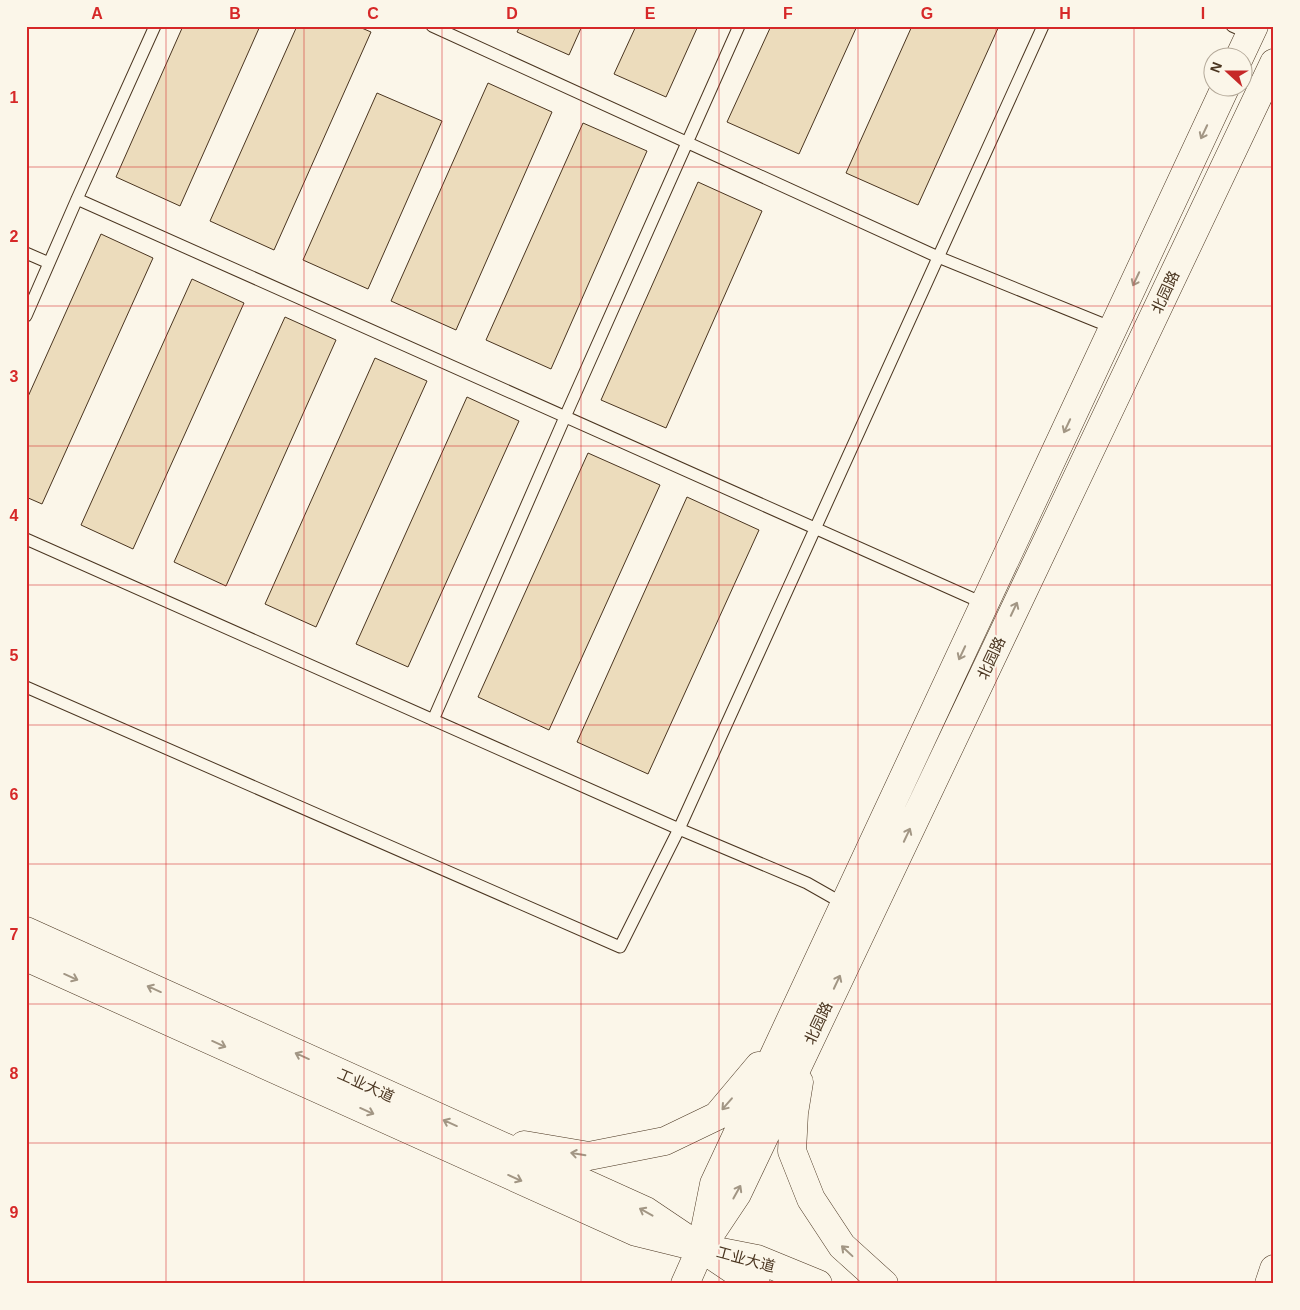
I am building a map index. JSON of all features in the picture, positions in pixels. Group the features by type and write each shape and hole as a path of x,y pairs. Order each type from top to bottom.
{"main road":[{"name":"北园路","path":"685,1284 701,1248 714,1184 792,1047 1274,63"},
{"name":"北园路","path":"792,1047 845,904 1220,98"},
{"name":"工业大道","path":"26,931 646,1211 756,1284"},
{"name":"工业大道","path":"26,957 636,1232 701,1248 758,1259 818,1284"},
{"path":"487,1139 589,1156 665,1141 717,1116 792,1047"},
{"path":"792,1047 794,1113 792,1151 811,1199 842,1246 884,1284"},
{"path":"1269,1284 1274,1269"}],"lane":[{"path":"26,316 155,26"},
{"path":"432,26 938,257 1113,328"},
{"path":"433,720 739,26"},
{"path":"26,687 620,947 679,829 1043,26"},
{"path":"77,200 984,604"},
{"path":"26,253 49,263"},
{"path":"26,539 679,829 807,883 845,904"}],"building":[{"path":"183,26 260,26 180,206 116,177"},
{"path":"297,26 357,26 371,32 274,250 210,221"},
{"path":"520,26 582,26 569,55 517,32"},
{"path":"636,26 698,26 666,97 614,74"},
{"path":"771,26 857,26 799,154 727,122"},
{"path":"912,26 999,26 918,205 846,173"},
{"path":"488,83 552,112 456,330 391,301"},
{"path":"377,93 442,121 368,289 303,260"},
{"path":"583,123 647,151 551,369 486,340"},
{"path":"698,182 762,211 666,428 601,400"},
{"path":"101,234 153,258 42,504 26,497 26,401"},
{"path":"192,279 244,303 133,549 81,525"},
{"path":"285,317 336,340 226,586 174,562"},
{"path":"375,358 427,381 316,627 265,604"},
{"path":"467,397 519,421 408,667 356,644"},
{"path":"588,453 660,485 549,730 478,697"},
{"path":"687,497 759,530 648,774 577,742"}]}
